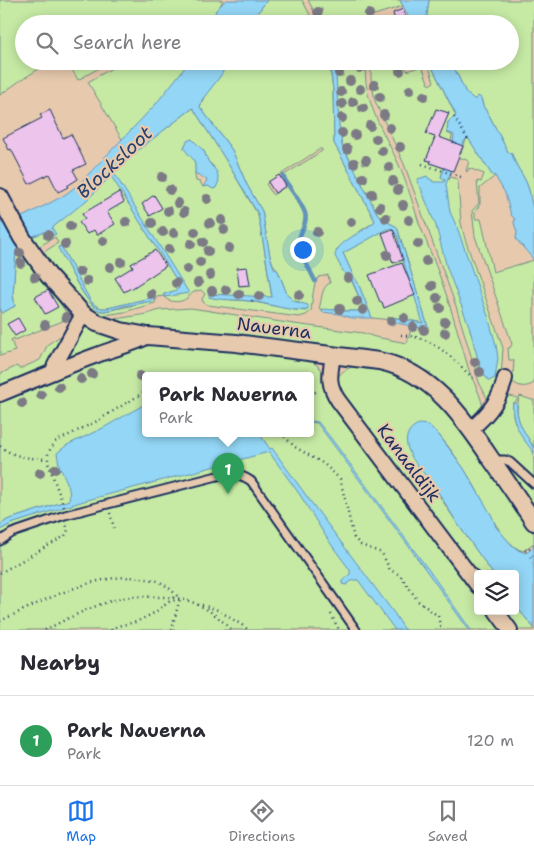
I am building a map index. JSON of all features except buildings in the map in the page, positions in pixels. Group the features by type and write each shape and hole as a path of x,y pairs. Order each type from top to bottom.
{"street":[{"path":"0,197 22,238 48,276 83,314 97,323 108,327 148,336"},
{"path":"53,372 83,314"},
{"name":"Nauerna","path":"0,394 100,353 139,342 148,336 236,343 385,362 414,374 427,382 454,408 471,429 534,522"},
{"name":"Kanaaldijk","path":"333,355 330,385 338,400 474,581"},
{"path":"471,429 480,422 495,402 505,378"},
{"path":"499,615 510,630"}],"lane":[{"path":"495,464 500,460 508,461 534,484"},
{"path":"0,541 12,533 65,515 235,474 251,481 356,630"}],"path":[{"path":"454,117 469,142"},
{"path":"422,164 461,177 462,180"},
{"path":"252,301 253,297"},
{"path":"401,335 431,343 475,380"},
{"path":"61,497 47,459 52,446 59,439 97,421 142,393"},
{"path":"285,437 295,447 324,464 340,479 354,538 361,545 382,553 390,570 400,575 418,601 438,616 441,630"},
{"path":"0,446 13,454 26,458 47,459"},
{"path":"109,508 114,528"},
{"path":"0,573 65,536 68,530 67,527"},
{"path":"525,551 534,545"},
{"path":"0,622 52,598 99,581 118,577 136,577 157,581 170,589 180,599"},
{"path":"45,630 74,616 122,598 141,596 180,599 218,610 248,630"},
{"path":"111,630 117,626 136,622 154,614 169,602 180,599"},
{"path":"172,630 180,599"},
{"path":"198,604 216,616 231,630"}],"green space":[{"path":"0,0 223,0 216,15 15,15 15,70 37,70 0,95"},
{"path":"267,0 302,0 310,15 255,15"},
{"path":"308,0 400,0 403,6 374,15 316,15"},
{"path":"429,0 534,0 534,210 526,183 512,154 508,152 483,106 481,98 477,97 474,100 466,93 455,70 519,70 519,15 427,15"},
{"path":"72,70 95,70 78,80"},
{"path":"109,70 184,70 172,87 123,141 88,82"},
{"path":"222,70 330,70 333,89 334,143 375,221 336,250 345,275 350,277 365,311 319,309 323,291 330,283 328,275 317,279 311,311 299,317 208,305 203,302 202,299 205,294 201,290 185,300 172,301 164,297 188,292 113,173 134,153 193,108 258,215 272,298 209,297 249,301 306,311 300,302 294,301 287,294 270,256 262,211 247,185 232,150 200,107 205,95","holes":["192,139 204,151 208,161 214,167 208,186 203,187 200,182 196,181 195,163 184,147","322,149 322,151 281,177 286,186 273,195 266,184"]},
{"path":"335,70 365,70 370,102 405,179 419,223 446,294 470,372 481,399 483,410 473,418 432,378 143,329 109,320 160,310 191,308 363,333 407,343 412,326 424,329 428,327 397,227 382,219 377,213 341,142"},
{"path":"371,70 423,70 429,85 434,82 430,70 433,70 456,116 448,122 447,133 452,135 451,142 426,160 444,168 442,174 449,177 449,180 450,177 457,179 461,223 465,239 503,348 501,378 489,402 479,382 456,306 404,164 375,101"},
{"path":"468,137 492,175 495,176 480,188 480,204 475,212 475,219 481,219 493,272 534,260 534,383 528,386 519,386 511,379 513,376 514,360 509,360 508,348 512,344 475,236 472,211 479,203 477,181 481,182 484,174 469,168 467,172 469,161 459,157"},
{"path":"111,175 176,279 179,288 164,294 164,296 156,297 155,303 124,312 99,316 84,308 41,254 58,243 55,237 38,247 31,238 45,232 52,235 55,234 52,228","holes":["61,246 90,301 98,307 108,308 154,297 155,300 105,311 95,308 83,293 58,247"]},
{"path":"392,227 398,237 401,254 424,323 392,317 392,320 372,318 343,253"},
{"path":"22,249 70,318 15,340 14,338 11,340 15,351 0,356 0,308 2,313 15,306 13,295 16,250"},
{"path":"84,326 87,326 128,339 60,362"},
{"path":"64,334 48,367 0,387 0,374 17,366 19,369 40,360 48,344"},
{"path":"153,343 201,346 310,360 322,372 322,381 326,389 474,587 474,615 495,615 506,630 0,630 0,530 11,524 62,507 60,503 7,520 0,525 0,400 94,361"},
{"path":"359,365 384,369 423,387 462,427 534,534 534,543 523,551 507,540 452,451 439,435 429,480 490,570 474,570 474,576 350,411 338,388 337,381 343,371"},
{"path":"506,395 518,398 513,403 514,417 518,429 533,451 534,479 511,459 495,453 480,429"},
{"path":"520,396 534,400 534,447 518,417 517,410"},
{"path":"505,465 508,465 534,489 534,511"},
{"path":"519,610 534,630 514,630 504,615 519,615"}],"water":[{"path":"226,0 267,0 255,15 215,15 216,10"},
{"path":"400,0 429,0 427,15 408,15"},
{"name":"Blocksloot","path":"183,70 224,70 202,100 200,107 232,150 247,185 262,211 270,256 287,294 294,301 308,305 308,310 293,310 244,300 209,297 209,294 272,297 258,214 193,108 134,153 114,173 189,293 164,297 164,294 179,288 176,279 111,176 87,200 52,228 56,234 52,236 47,232 16,242 18,250 16,250 13,295 15,306 2,313 0,308 0,222 8,226 66,194 79,184 155,105"},
{"path":"330,70 335,70 336,74 342,145 377,213 382,219 397,227 428,327 425,329 392,322 392,317 423,323 401,254 398,237 392,228 343,253 372,318 352,318 322,312 323,309 365,311 351,278 345,275 335,256 345,241 375,221 334,143 333,89"},
{"path":"434,70 455,70 466,93 474,99 478,96 481,98 483,106 508,152 512,154 526,183 534,210 534,260 516,239 515,219 511,215 505,193 468,138 466,139 461,146 446,184 450,212 488,316 496,345 498,358 495,378 489,381 481,371 469,326 447,268 436,226 417,182 418,179 427,176 433,182 444,182 445,180 441,177 454,143 454,135 447,132 448,122 456,115"},
{"path":"192,139 204,151 208,161 217,172 219,181 216,188 203,187 207,180 195,174 194,161 184,148 187,141"},
{"path":"60,246 90,300 96,306 108,308 154,297 155,300 101,311 90,302 77,283 58,248"},
{"path":"513,403 517,404 520,422 533,447 534,453 515,423"},
{"path":"142,406 142,437 262,437 270,449 272,448 405,630 395,630 358,580 353,580 346,585 342,584 342,581 350,574 350,570 269,452 84,501 11,524 0,530 0,525 7,520 69,500 68,486 59,465 57,453 67,445 103,428"},
{"path":"314,422 318,422 330,437 471,630 469,630 317,423"},
{"path":"419,424 429,425 439,435 463,467 492,516 496,527 511,544 518,550 526,553 534,547 534,554 529,558 534,555 534,628 519,610 519,570 490,570 412,458 407,445 407,437 415,426"}],"waterway":[{"path":"283,176 305,213 305,224 299,245 315,281"}],"place":[{"name":"Park Nauerna","path":"228,494"}]}
